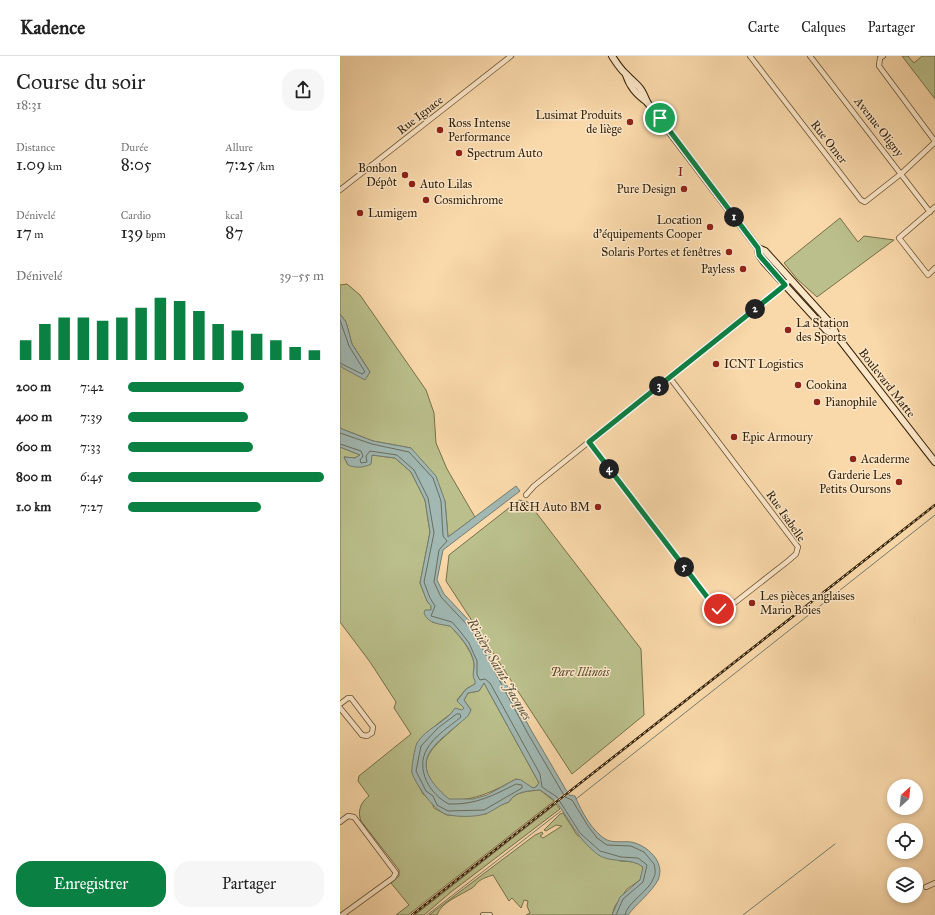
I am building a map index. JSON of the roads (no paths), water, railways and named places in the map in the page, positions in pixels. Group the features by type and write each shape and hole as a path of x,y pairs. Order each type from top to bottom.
{"main road":[{"name":"Boulevard Matte","path":"612,56 626,75 636,82 643,91 647,102 758,248 759,255 826,330 837,336"},
{"name":"Boulevard Matte","path":"758,248 765,251 832,325 837,336 935,462"}],"street":[{"name":"Rue Ignace","path":"340,190 511,56"},
{"name":"Rue Omer","path":"750,56 861,200 865,202 869,201 902,173 934,143 934,140 879,66 880,58 883,56"},
{"name":"Avenue Oligny","path":"810,56 902,173 930,212"},
{"path":"935,207 899,238 928,275 935,268"},
{"path":"526,495 534,486 790,280"},
{"name":"Rue Isabelle","path":"589,442 714,606 719,609 728,608 788,561 796,554 798,547 670,378"},
{"path":"340,704 348,698 351,698 372,725 372,733 367,736 362,735 340,708"},
{"path":"340,822 348,816 352,816 396,872 393,878 342,915"},
{"path":"926,887 935,883"},
{"path":"483,915 490,915"}],"water":[{"path":"340,314 346,322 352,344 370,372 365,380 340,365"},
{"name":"Rivière Saint-Jacques","path":"340,427 373,441 411,448 436,476 445,501 448,537 516,486 520,491 443,550 437,580 444,594 476,628 531,730 569,795 575,796 584,815 592,827 607,840 631,842 643,847 654,855 660,873 658,880 652,889 628,915 612,915 620,897 640,880 643,867 633,862 608,859 597,854 579,836 557,803 540,790 527,791 519,794 512,798 509,802 485,814 477,816 449,815 438,810 427,798 414,778 412,771 417,743 426,733 447,717 455,708 462,710 464,708 457,701 466,689 475,684 473,674 473,658 461,638 450,626 431,621 424,613 425,610 431,610 431,606 427,601 420,583 430,532 425,500 411,472 395,458 372,455 371,464 362,467 348,465 344,457 355,458 360,455 340,447","holes":["484,683 539,783 533,788 521,780 516,779 487,795 473,799 449,799 435,785 428,774 426,763 429,754 435,745 468,716 471,710 464,700 468,693 479,691"]}],"waterway":[{"path":"576,799 935,515"},
{"path":"427,915 561,811"},
{"path":"743,915 835,844"}],"railway":[{"path":"412,915 935,505"}],"place":[{"name":"Lusimat Produits de liège","path":"630,122"},
{"name":"Ross Intense Performance","path":"440,130"},
{"name":"Spectrum Auto","path":"459,153"},
{"name":"Bonbon Dépôt","path":"405,175"},
{"name":"Auto Lilas","path":"412,184"},
{"name":"Pure Design","path":"684,189"},
{"name":"Cosmichrome","path":"426,200"},
{"name":"Lumigem","path":"360,213"},
{"name":"Location d'équipements Cooper","path":"710,227"},
{"name":"Solaris Portes et fenêtres","path":"729,252"},
{"name":"Payless","path":"743,269"},
{"name":"La Station des Sports","path":"788,330"},
{"name":"ICNT Logistics","path":"716,364"},
{"name":"Cookina","path":"798,385"},
{"name":"Pianophile","path":"817,402"},
{"name":"Epic Armoury","path":"734,437"},
{"name":"Acaderme","path":"853,459"},
{"name":"Garderie Les Petits Oursons","path":"899,482"},
{"name":"H&H Auto BM","path":"598,507"},
{"name":"Les pièces anglaises Mario Boies","path":"752,603"}],"district":[{"name":"I","path":"681,171"}],"park label":[{"name":"Parc Illinois","path":"580,672"}]}
